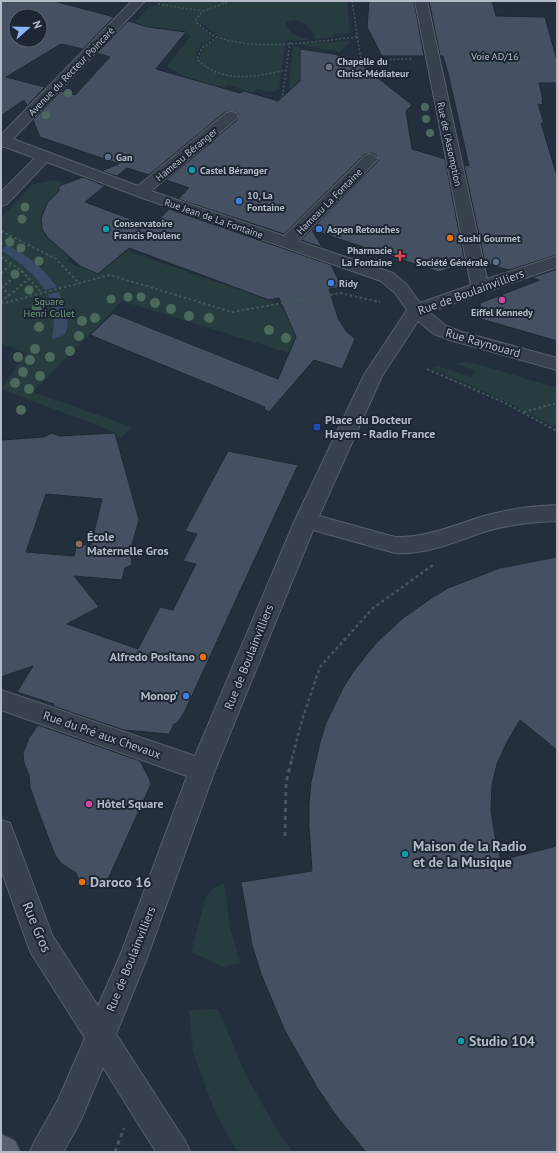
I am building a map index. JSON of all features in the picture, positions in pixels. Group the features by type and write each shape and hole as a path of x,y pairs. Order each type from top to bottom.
{"street":[{"name":"Avenue du Recteur Poincaré","path":"2,142 139,1"},
{"name":"Rue de l'Assomption","path":"421,1 480,287"},
{"name":"Hameau Béranger","path":"140,192 231,116"},
{"name":"Rue Jean de La Fontaine","path":"2,142 140,192 387,277 401,289 416,310"},
{"path":"1,201 44,157"},
{"name":"Hameau La Fontaine","path":"287,243 370,159"},
{"name":"Rue de Boulainvilliers","path":"46,1152 69,1111 133,958 202,770 306,520 373,375 416,310 557,260"},
{"name":"Rue Raynouard","path":"416,310 440,330 557,364"},
{"path":"306,520 406,547 424,544 485,524 516,517 557,513"},
{"name":"Rue du Pré aux Chevaux","path":"1,700 169,757 202,770"},
{"name":"Rue Gros","path":"1,832 41,943 174,1152"}],"path":[{"path":"153,3 203,11 231,1"},
{"path":"352,1 361,60 414,59"},
{"path":"203,11 196,19 197,23 217,37 236,42 290,42 358,37"},
{"path":"217,37 208,42 199,50 197,59 208,70 235,76 263,75 286,70"},
{"path":"290,42 282,99 309,107 326,93"},
{"name":"Voie AD/16","path":"434,62 557,63"},
{"path":"1,231 56,259 79,283"},
{"path":"1,244 12,236"},
{"path":"1,257 30,278 42,293"},
{"path":"1,273 12,264"},
{"path":"9,296 1,287 22,271"},
{"path":"1,303 110,275 232,312 340,293 380,302"},
{"path":"1,303 30,278"},
{"path":"427,369 523,412 557,431"},
{"path":"523,412 557,403"},
{"path":"285,836 286,782 302,720 320,667 373,608 436,563"}],"green space":[{"path":"155,1 347,1 350,33 334,34 334,37 316,39 311,31 299,21 295,20 286,23 289,30 297,36 308,40 284,41 285,46 279,89 273,92 268,92 258,88 252,93 228,84 223,88 189,79 167,66 191,36 182,31 133,24 150,6 161,5 162,3","holes":["200,23 218,36 218,38 204,47 199,58 196,58 200,48 214,37 197,25"]},
{"path":"350,41 340,52 297,44"},
{"path":"293,46 307,50 301,52 300,82 298,82 315,88 288,98"},
{"name":"Square Henri Collet","path":"55,180 66,184 59,187 61,189 44,209 41,218 42,226 45,234 52,241 74,254 66,261 98,274 127,251 269,300 283,308 296,337 289,353 122,301 33,392 132,427 121,438 107,429 1,389 26,353 1,343 1,218 33,184"},
{"path":"465,362 481,365 557,388 557,428 505,401 432,368 437,366 471,377 475,370 453,363"},
{"path":"224,883 230,927 240,963 223,967 191,952 206,896 215,887"},
{"path":"218,1009 246,1075 276,1128 293,1152 237,1152 215,1112 193,1052 189,1010"}],"water":[{"path":"8,245 35,263 57,287 45,290 36,278 25,268 1,250"},
{"path":"59,292 65,308 68,325 64,335 52,339 53,316 52,305 48,294"}],"building":[{"path":"1,1 54,1 114,17 83,49 61,44 6,77 45,87 27,106 24,100 1,116"},
{"path":"369,1 414,1 424,56 382,56 367,27"},
{"path":"429,1 492,1 496,16 545,17 557,61 557,83 539,83 543,105 538,104 544,123 541,123 557,176 557,255 509,270 485,263 464,165 469,166 448,73 443,56 440,56"},
{"path":"128,21 148,27 186,32 156,69 240,93 244,91 278,101 300,81 300,49 334,54 358,62 412,105 406,111 412,149 445,159 465,263 439,272 312,230 322,247 301,240 379,160 376,155 371,153 364,155 284,234 178,199 189,188 166,180 237,120 239,115 236,112 225,112 149,175 127,168 117,176 101,171 119,164 40,137 33,120 61,91 75,95 110,57 97,53"},
{"path":"83,177 105,186 85,202 152,227 169,209 331,265 342,287 329,289 338,318 346,331 355,339 342,369 314,360 269,412 264,409 265,407 90,335 113,313 278,379 296,337 279,298 269,300 129,248 98,274 80,266 47,237 42,229 41,219 47,203 59,191 59,186"},
{"path":"557,269 557,341 481,319 480,303 540,280 531,278"},
{"path":"52,433 59,436 115,433 139,520 130,551 132,565 125,568 122,580 74,576 99,607 67,624 138,649 160,607 173,610 196,564 183,561 197,534 185,531 228,451 298,465 184,713 177,723 174,724 169,734 124,730 17,692 33,666 1,677 1,440 44,437","holes":["46,494 102,499 91,545 77,544 74,556 26,552"]},
{"name":"Maison de la Radio et de la Musique","path":"557,557 557,750 520,720 506,744 497,764 492,785 491,811 501,860 557,846 557,1152 366,1152 338,1118 318,1089 285,1031 261,974 252,945 241,882 312,871 309,804 311,782 320,742 326,723 343,688 353,672 376,643 403,618 448,588 500,568"},
{"name":"Hôtel Square","path":"38,725 140,761 149,778 151,784 109,877 103,883 98,885 86,886 80,883 76,873 61,863 55,855 39,813 30,787 29,775 24,763 23,753 29,738"}],"place":[{"name":"Chapelle du Christ-Médiateur","path":"329,67"},
{"name":"Gan","path":"108,157"},
{"name":"Castel Béranger","path":"192,170"},
{"name":"10, La Fontaine","path":"239,201"},
{"name":"Conservatoire Francis Poulenc","path":"106,229"},
{"name":"Aspen Retouches","path":"319,229"},
{"name":"Sushi Gourmet","path":"450,238"},
{"name":"Pharmacie La Fontaine","path":"400,256"},
{"name":"Société Générale","path":"496,262"},
{"name":"Ridy","path":"331,283"},
{"name":"Eiffel Kennedy","path":"502,300"},
{"name":"Place du Docteur Hayem - Radio France","path":"317,427"},
{"name":"École Maternelle Gros","path":"79,544"},
{"name":"Alfredo Positano","path":"203,657"},
{"name":"Monop’","path":"186,696"},
{"name":"Hôtel Square","path":"89,804"},
{"name":"Maison de la Radio et de la Musique","path":"405,854"},
{"name":"Daroco 16","path":"82,882"},
{"name":"Studio 104","path":"461,1041"}]}
